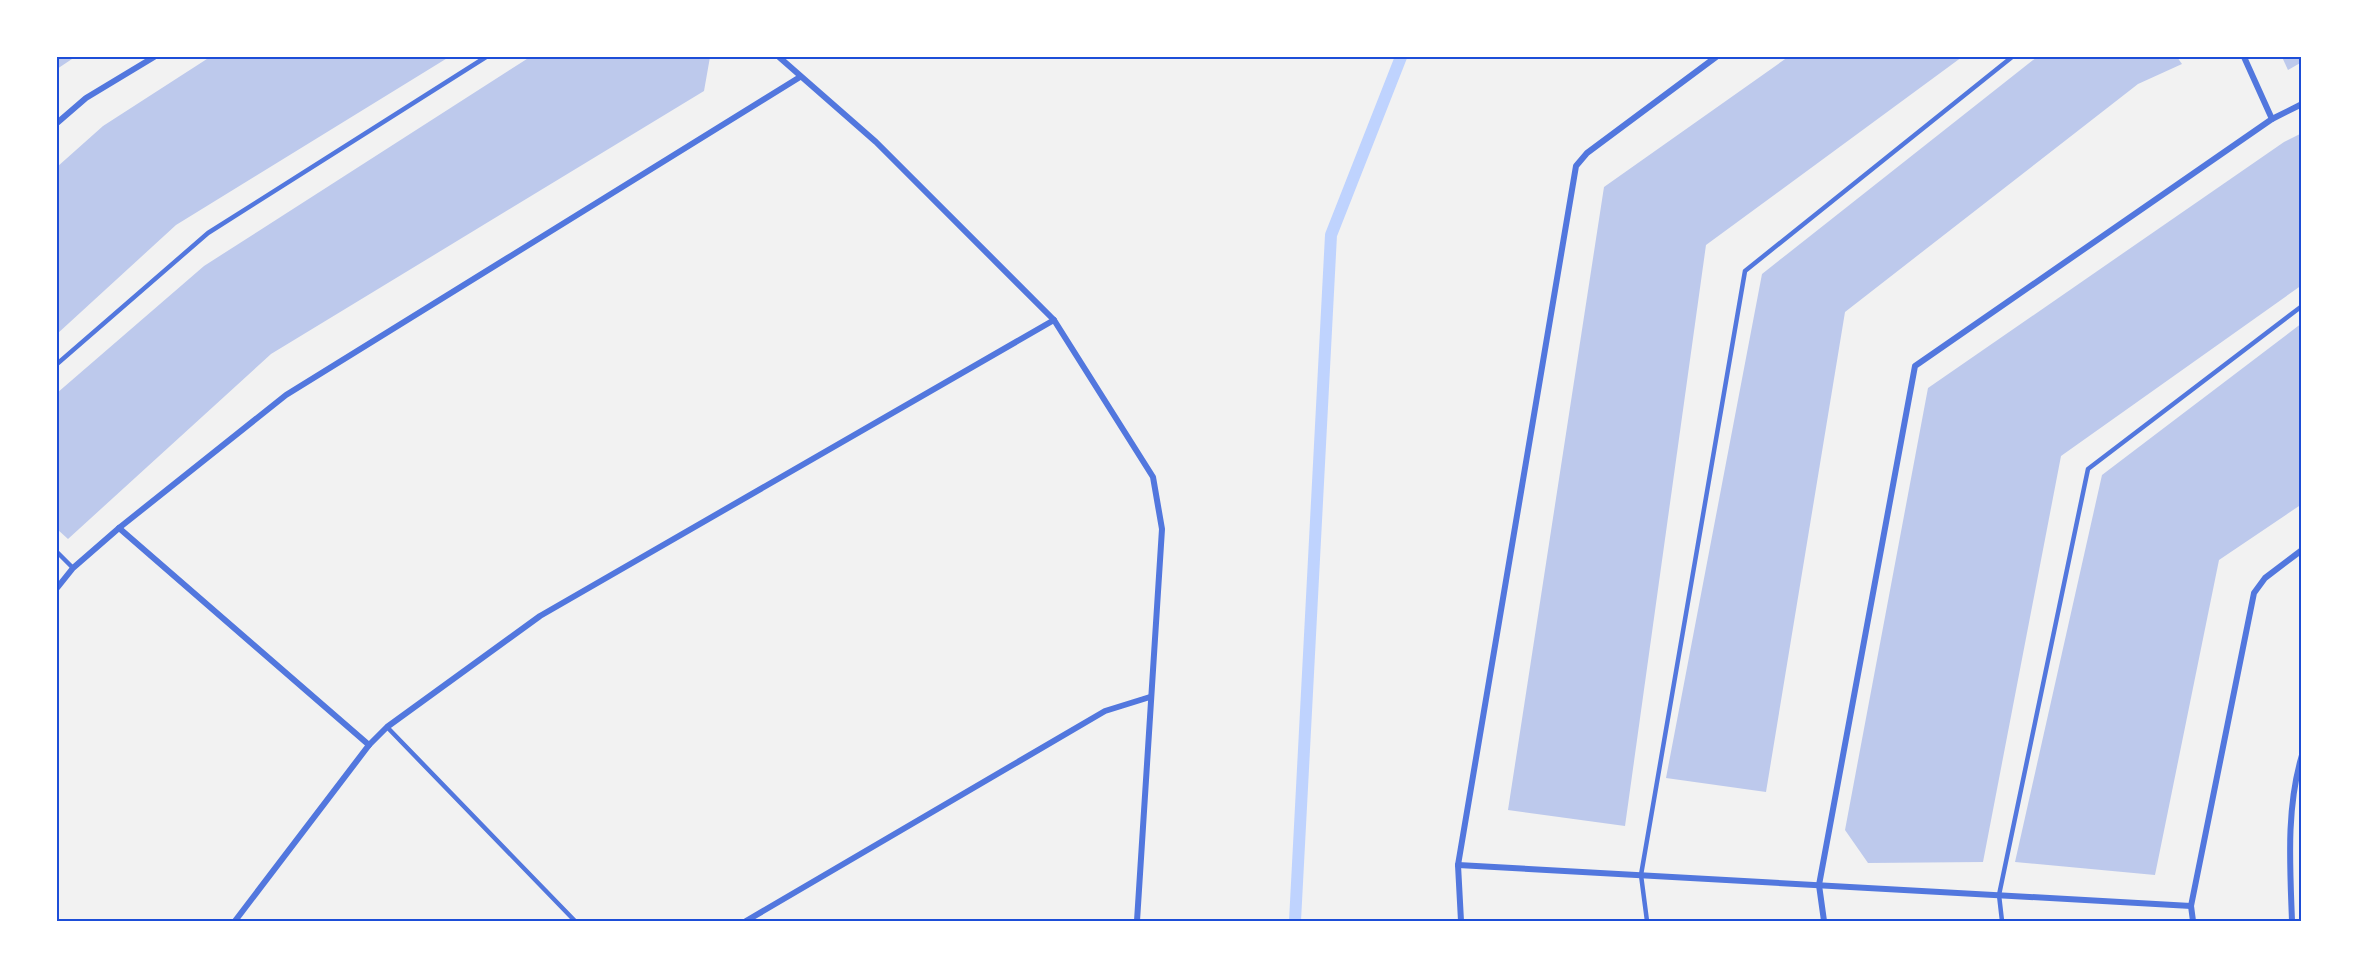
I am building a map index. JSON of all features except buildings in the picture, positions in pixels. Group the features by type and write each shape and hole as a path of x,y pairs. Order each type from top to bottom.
{"street":[{"path":"57,123 86,98 154,57"},
{"path":"779,57 876,142 1054,320 1153,477 1162,530 1137,921"},
{"path":"1461,921 1458,865 1576,166 1587,153 1716,57"},
{"path":"2244,57 2272,119"},
{"path":"57,588 73,568 119,528 286,395 800,77"},
{"path":"1824,921 1819,885 1915,366 2272,119 2302,104"},
{"path":"235,921 369,745 387,727 540,616 1054,320"},
{"path":"119,528 369,745"},
{"path":"2193,921 2191,906 2254,593 2265,578 2302,550"},
{"path":"746,921 1105,711 1150,698"},
{"path":"2292,921 2289,846 2294,782 2302,755"},
{"path":"1458,865 2191,906"}],"lane":[{"path":"57,364 208,233 486,57"},
{"path":"1647,921 1641,875 1745,271 2012,57"},
{"path":"2002,921 1999,895 2088,469 2302,306"},
{"path":"57,552 73,568"},
{"path":"387,727 575,921"}],"waterway":[{"path":"1295,921 1331,235 1401,57"}]}
